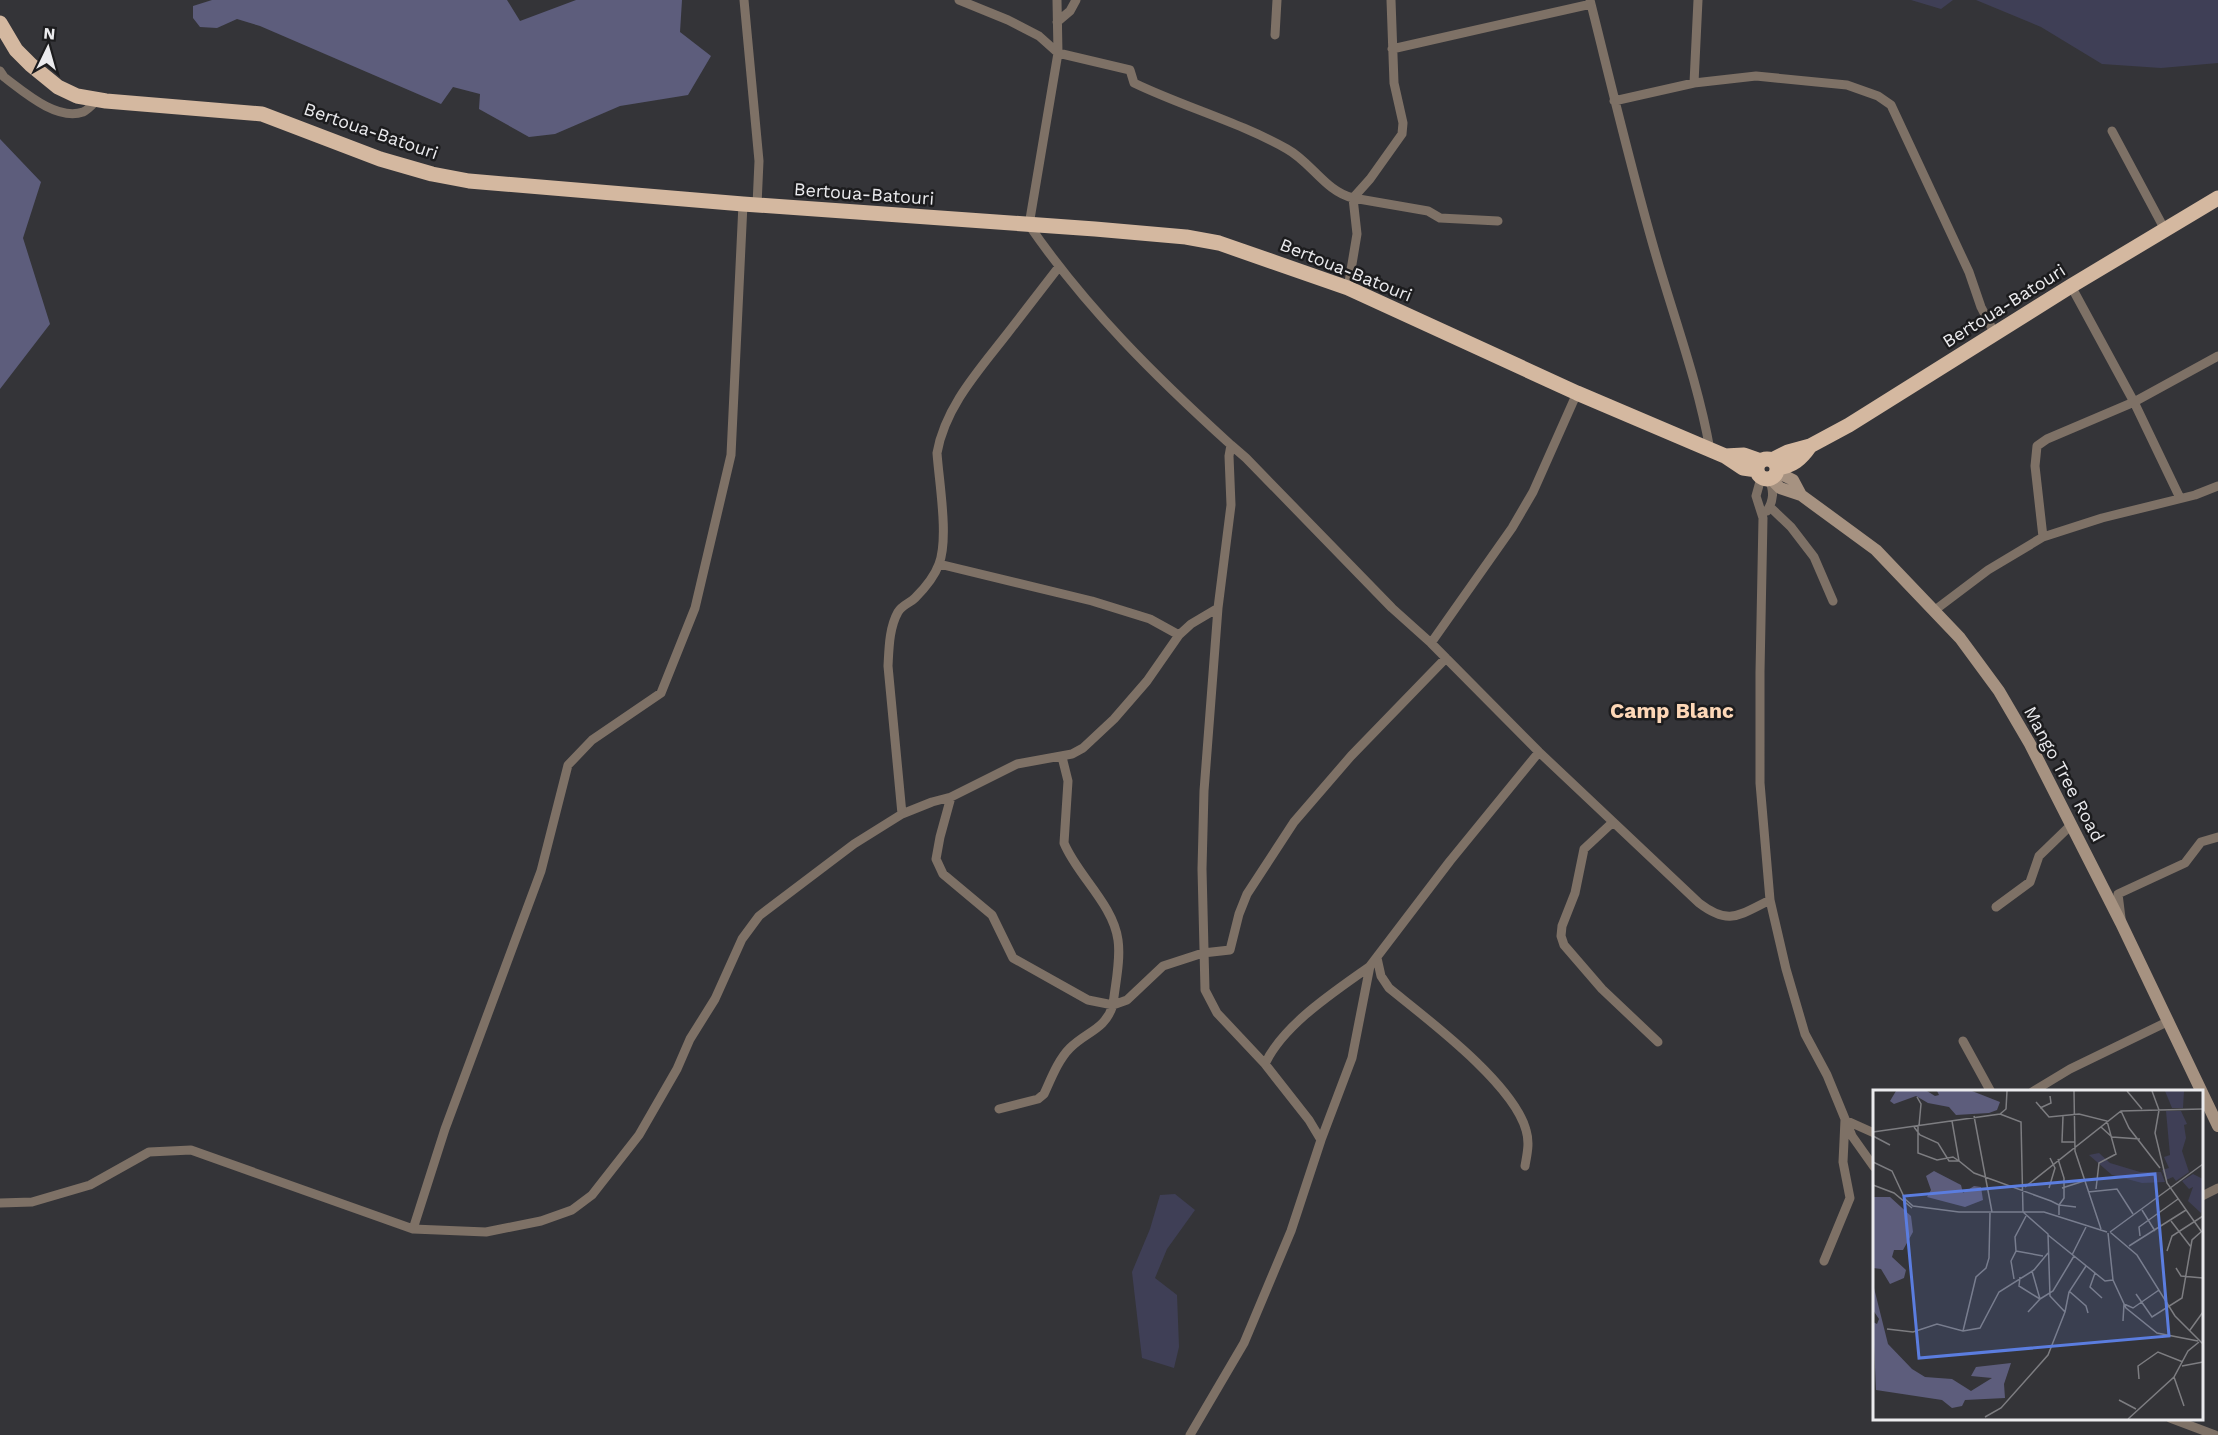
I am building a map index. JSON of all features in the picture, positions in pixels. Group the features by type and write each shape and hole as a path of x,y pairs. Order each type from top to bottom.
{"highway":[{"name":"Bertoua-Batouri","path":"0,23 16,50 66,93 98,100 262,114 381,159 432,174 469,181 1201,240 1246,251 1348,288 1577,393 1725,456 1743,468 1768,471 1792,465 1804,455 1810,446 1849,425 2071,286 2218,198"}],"main road":[{"name":"Mango Tree Road","path":"1768,471 1780,488 1801,495 1876,550 1960,638 1999,691 2030,744 2121,923 2201,1090"},
{"name":"Mango Tree Road","path":"2203,1094 2218,1126"}],"street":[{"path":"413,1229 445,1129 541,871 568,765 592,740 661,693 695,608 731,455 750,205 759,161 744,0"},
{"path":"959,0 1008,20 1039,36 1058,53 1130,70 1134,83 1172,101 1253,132 1290,150 1341,195 1428,210 1440,218 1497,221"},
{"path":"1057,0 1058,53 1029,225 1058,268 1149,369 1246,458 1392,608 1431,643 1539,752 1699,903 1719,916 1728,917 1744,913 1770,900"},
{"path":"1057,22 1070,11 1076,0"},
{"path":"1275,35 1277,0"},
{"path":"1348,288 1357,234 1353,198 1370,179 1402,134 1394,83 1391,0"},
{"path":"1694,83 1698,0"},
{"path":"1392,49 1590,2 1614,101 1658,262 1696,386 1710,450"},
{"path":"0,71 4,77 38,103 60,111 77,113 85,111 98,100"},
{"path":"1614,101 1694,83 1756,76 1795,78 1847,85 1878,96 1891,105 1969,272 1981,307 1995,334"},
{"path":"2112,131 2165,230"},
{"path":"902,814 888,666 891,631 898,612 905,604 915,599 939,564 943,544 937,453 939,439 961,395 974,375 1058,268"},
{"path":"2071,286 2134,402 2180,498"},
{"path":"2043,537 2035,466 2037,446 2047,439 2134,402 2218,356"},
{"path":"1431,643 1512,528 1533,492 1577,393"},
{"path":"1231,445 1229,456 1231,505 1218,608 1204,791 1202,869 1205,990 1213,1006 1265,1064 1309,1120 1321,1140"},
{"path":"1763,518 1770,507 1773,496 1768,471"},
{"path":"1768,471 1756,496 1763,518 1760,783 1770,900 1786,969 1805,1034 1824,1067 1852,1136 1873,1164"},
{"path":"1935,610 1988,570 2043,537 2218,486"},
{"path":"1770,507 1791,527 1814,557 1833,601"},
{"path":"939,564 1092,601 1150,619 1179,635"},
{"path":"0,1203 32,1202 90,1185 149,1152 191,1150 413,1229 486,1232 556,1216 579,1205 592,1195 639,1135 661,1098 690,1039 715,999 742,939 759,916 846,850 902,814 951,797 1017,764 1062,757 1083,748 1114,719 1147,681 1179,635 1198,619 1218,608"},
{"path":"951,797 936,859 943,874 992,915 1013,958 1088,1000 1113,1005 1127,1000 1163,966 1203,953 1230,950 1239,914 1247,894 1294,822 1351,756 1446,658"},
{"path":"1265,1064 1272,1050 1293,1026 1370,966 1450,861 1539,752"},
{"path":"999,1109 1038,1100 1044,1094 1070,1048 1101,1026 1110,1014 1113,1005 1118,941 1104,906 1064,843 1068,781 1062,757"},
{"path":"1613,822 1584,849 1575,893 1562,926 1561,936 1564,945 1602,989 1658,1042"},
{"path":"1996,907 2030,882 2039,856 2071,825"},
{"path":"2121,923 2118,894 2185,863 2200,842 2218,837"},
{"path":"1377,958 1381,976 1389,988 1485,1072 1511,1101 1527,1131 1529,1148 1525,1166"},
{"path":"1190,1435 1244,1343 1291,1231 1321,1140 1352,1058 1370,966"},
{"path":"2035,1090 2070,1069 2169,1021"},
{"path":"1963,1041 1990,1090"},
{"path":"1845,1120 1873,1132"},
{"path":"1824,1262 1850,1198 1843,1162 1845,1120"},
{"path":"2203,1196 2218,1188"},
{"path":"2173,1420 2215,1435"}],"shaded area":[{"path":"212,0 507,0 520,21 576,0 682,0 680,32 711,56 688,95 620,106 555,134 529,137 479,109 480,94 453,87 441,104 260,26 237,19 217,28 200,27 193,18 193,6"},
{"path":"1911,0 1953,0 1941,9"},
{"path":"1976,0 2218,0 2218,63 2161,68 2102,64 2041,27"},
{"path":"0,139 41,182 23,238 50,324 0,389"},
{"path":"1175,1194 1195,1210 1167,1249 1155,1278 1177,1295 1179,1347 1174,1368 1142,1358 1132,1272 1150,1229 1160,1195"}],"district":[{"name":"Camp Blanc","path":"1672,711"}]}
